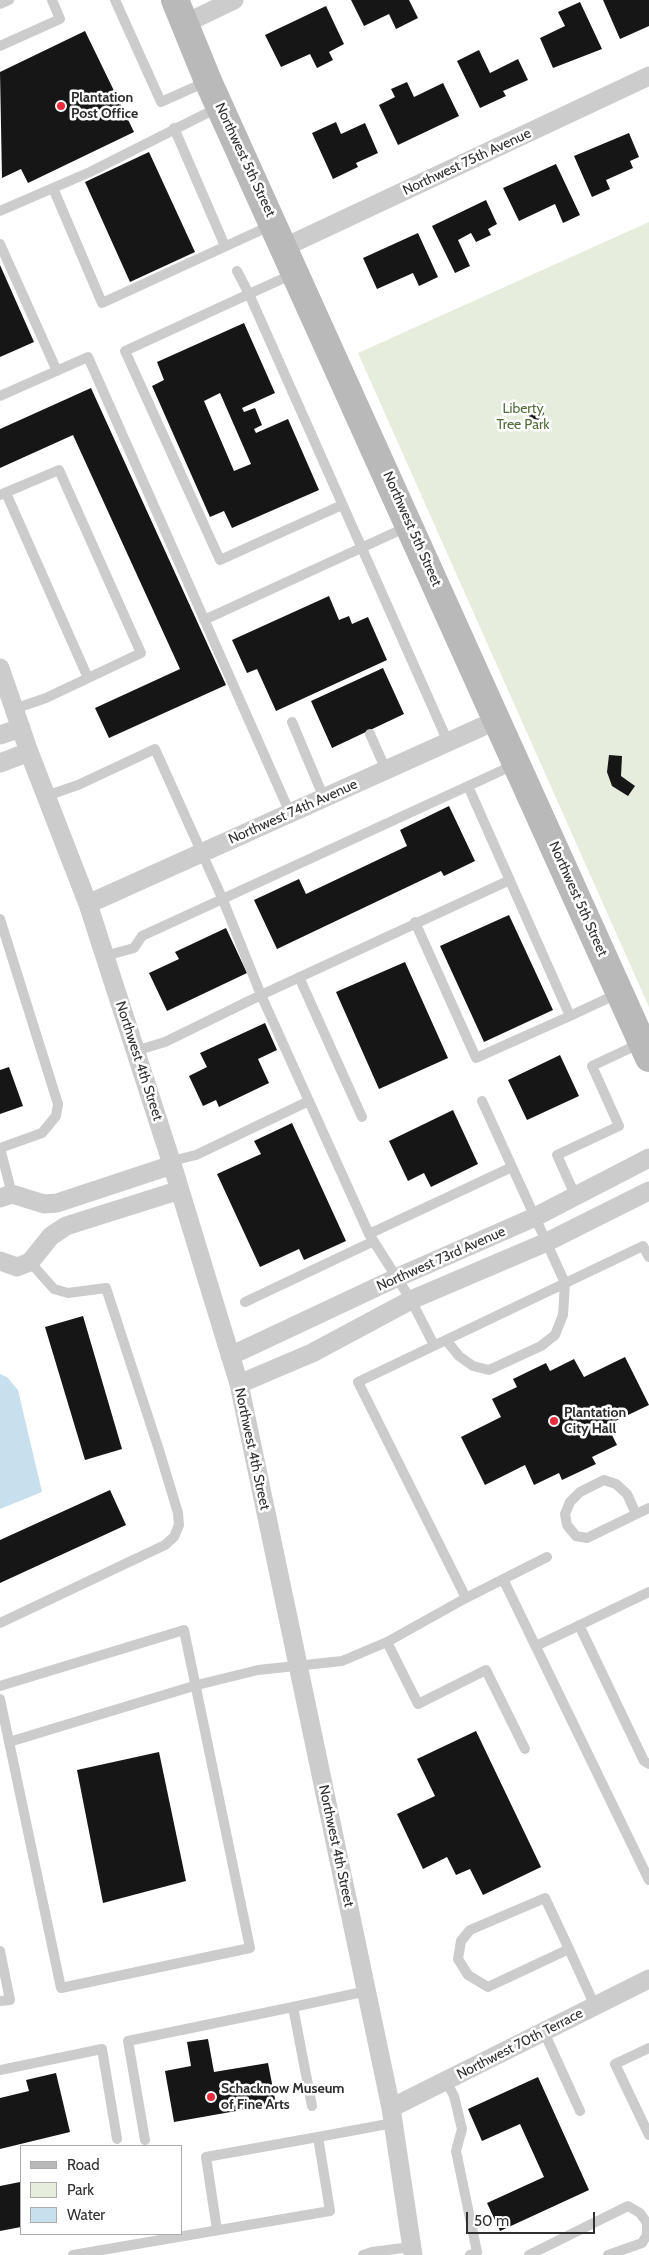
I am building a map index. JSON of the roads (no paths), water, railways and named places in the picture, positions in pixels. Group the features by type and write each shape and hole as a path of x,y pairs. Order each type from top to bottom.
{"street":[{"path":"181,12 234,0"},
{"name":"Northwest 5th Street","path":"181,12 208,80 646,1050"},
{"name":"Northwest 75th Avenue","path":"279,236 649,76"},
{"name":"Northwest 4th Street","path":"0,668 29,752 88,904 172,1163 239,1384 392,2115 412,2251"},
{"name":"Northwest 74th Avenue","path":"88,904 497,720"},
{"path":"0,735 21,728"},
{"path":"0,763 29,752"},
{"name":"Northwest 73rd Avenue","path":"230,1356 396,1278 535,1217 649,1158"},
{"path":"6,1196 44,1204 57,1203 172,1163"},
{"path":"0,1261 16,1267 30,1262 51,1236 66,1226 180,1190"},
{"name":"Northwest 73rd Avenue","path":"239,1384 312,1353 411,1300 547,1242 649,1191"},
{"name":"Northwest 70th Terrace","path":"392,2115 446,2081 649,1979"}],"lane":[{"path":"0,4 9,0"},
{"path":"0,46 60,19 52,0"},
{"path":"114,0 161,102 208,80"},
{"path":"0,211 90,172 220,106"},
{"path":"174,128 225,246"},
{"path":"53,188 102,303 225,246 279,236"},
{"path":"0,244 57,371"},
{"path":"237,271 448,742"},
{"path":"296,273 125,351 220,560 342,505"},
{"path":"0,396 88,357 290,814"},
{"path":"14,710 88,678 141,653 59,470 3,494 88,678"},
{"path":"204,620 410,526"},
{"path":"292,722 324,798"},
{"path":"370,734 386,770"},
{"path":"46,796 78,785 155,749 203,853 261,995 371,1238 411,1300 434,1346"},
{"path":"105,956 134,948 142,936 517,764"},
{"path":"468,786 570,1016"},
{"path":"135,1051 165,1042 415,922 510,880"},
{"path":"0,919 58,1104 53,1120 42,1133 0,1148 6,1196"},
{"path":"415,922 476,1058 620,993"},
{"path":"299,977 362,1117"},
{"path":"575,1195 557,1155 619,1126 592,1066 646,1050"},
{"path":"172,1163 196,1155 309,1101"},
{"path":"446,1340 459,1356 473,1366 489,1370 541,1346 556,1335 561,1322 565,1283 482,1101"},
{"path":"245,1302 512,1167"},
{"path":"466,1598 358,1382 643,1246 649,1257"},
{"path":"0,1623 165,1545 174,1537 179,1525 178,1513 159,1450 106,1288 68,1292 54,1289 30,1262"},
{"path":"636,1514 627,1494 616,1484 604,1480 580,1492 570,1502 565,1514 567,1525 576,1536 587,1538 649,1508"},
{"path":"9,1742 197,1685 258,1670 342,1661 387,1642 466,1598 547,1557"},
{"path":"503,1579 649,1880"},
{"path":"536,1646 649,1592"},
{"path":"579,1625 644,1761 649,1764"},
{"path":"0,1686 184,1630 197,1685 250,1948 61,1988 0,1699"},
{"path":"387,1642 418,1704 486,1670 525,1749"},
{"path":"569,1949 488,1986 468,1975 458,1959 461,1941 470,1930 545,1898 569,1949 595,2006"},
{"path":"0,1951 10,2000 0,2002"},
{"path":"145,2140 128,2041 367,1991"},
{"path":"293,2007 312,2106"},
{"path":"544,2032 580,2111"},
{"path":"649,2048 615,2064 649,2135"},
{"path":"0,2070 102,2049 117,2139"},
{"path":"446,2081 454,2098 462,2129 456,2150 476,2252 470,2255"},
{"path":"217,2230 206,2157 318,2137 392,2115"},
{"path":"72,2255 330,2210 318,2137"},
{"path":"530,2255 628,2206 644,2218 647,2223 647,2235 642,2243 608,2255"},
{"path":"363,2255 372,2252 412,2251"}],"water":[{"path":"0,1374 7,1377 18,1390 42,1492 0,1509"}],"place":[{"name":"Plantation Post Office","path":"61,106"},
{"name":"Plantation City Hall","path":"554,1421"},
{"name":"Schacknow Museum of Fine Arts","path":"211,2097"}],"park label":[{"name":"Liberty Tree Park","path":"523,418"}]}
